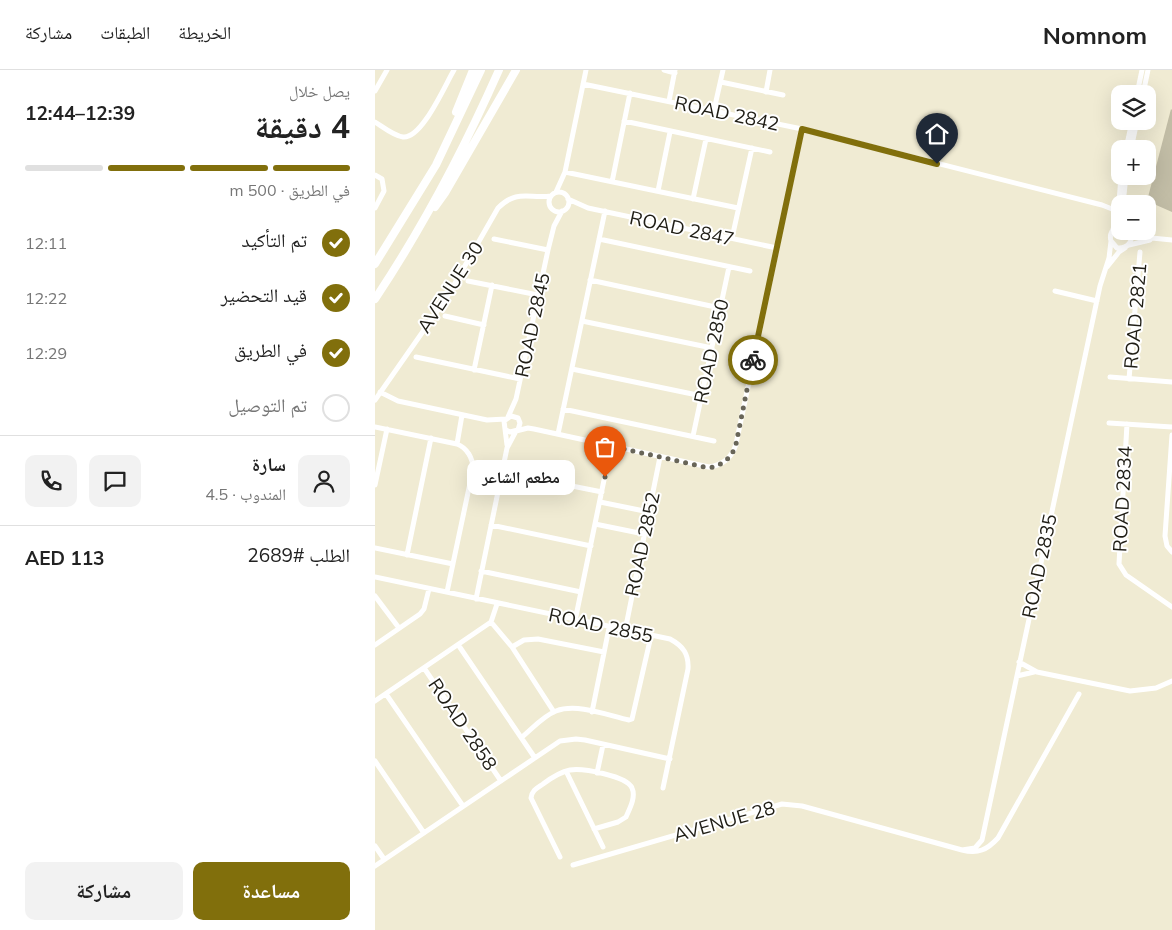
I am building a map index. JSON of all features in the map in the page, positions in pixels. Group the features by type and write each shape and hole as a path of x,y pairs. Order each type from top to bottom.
{"highway":[{"path":"420,190 473,70"},
{"path":"375,264 436,165 481,70"},
{"path":"421,227 499,70"},
{"path":"375,299 445,193 516,70"}],"street":[{"path":"375,90 387,70"},
{"path":"375,122 400,136 406,137 415,133 423,125 454,70"},
{"path":"536,196 551,206 553,194 564,173 586,70"},
{"path":"664,70 675,71 669,101"},
{"path":"714,110 723,70"},
{"path":"766,92 770,70"},
{"path":"1139,85 1142,70"},
{"path":"1145,85 1148,70"},
{"path":"721,82 783,95"},
{"name":"ROAD 2842","path":"583,84 802,129 1111,209"},
{"path":"611,182 630,93"},
{"name":"ROAD 2842","path":"624,121 770,152"},
{"path":"380,392 398,401 487,420 511,432 528,428 534,429 709,468 724,463 734,452 802,129"},
{"path":"658,192 670,132"},
{"path":"693,199 706,139"},
{"path":"732,238 752,148"},
{"path":"564,173 738,208"},
{"path":"564,173 566,196"},
{"path":"375,175 382,179 384,188 375,208"},
{"name":"AVENUE 30","path":"375,400 447,296 498,208 514,197 522,195 553,194 566,196"},
{"name":"ROAD 2847","path":"566,196 588,208"},
{"name":"ROAD 2845","path":"507,418 516,399 554,226 564,209 566,196"},
{"name":"ROAD 2842","path":"1102,205 1111,204"},
{"name":"ROAD 2847","path":"551,206 564,209 588,208 605,211 777,248"},
{"name":"ROAD 2845","path":"551,206 554,226"},
{"path":"558,434 605,211"},
{"name":"ROAD 2835","path":"962,850 975,848 982,840 1111,242 1111,233"},
{"name":"ROAD 2845","path":"494,239 548,250"},
{"path":"599,239 750,271"},
{"path":"1156,239 1172,240"},
{"path":"1128,246 1131,240"},
{"path":"1111,242 1117,248 1149,240"},
{"name":"ROAD 2835","path":"1105,269 1119,252 1128,246"},
{"name":"ROAD 2821","path":"1129,379 1140,252"},
{"name":"ROAD 2850","path":"693,436 729,267"},
{"path":"591,280 720,308"},
{"path":"468,281 538,295"},
{"path":"474,370 493,285"},
{"path":"1055,291 1097,301"},
{"path":"445,316 483,325"},
{"path":"582,321 711,348"},
{"path":"416,357 520,379"},
{"path":"572,369 702,396"},
{"path":"1110,377 1172,382"},
{"name":"ROAD 2845","path":"516,399 518,419"},
{"path":"563,409 714,441"},
{"path":"457,444 463,415"},
{"path":"507,418 505,429 507,448"},
{"path":"487,420 518,419 534,429"},
{"path":"476,599 507,448 519,428 518,419"},
{"name":"ROAD 2834","path":"1109,423 1172,427"},
{"name":"ROAD 2834","path":"1127,424 1120,569 1172,607"},
{"path":"375,427 457,444 470,456 473,469 447,592"},
{"path":"375,485 387,429"},
{"path":"1172,435 1165,516 1165,541 1172,552"},
{"path":"407,555 431,438"},
{"path":"575,621 611,446"},
{"name":"ROAD 2852","path":"625,631 660,457"},
{"path":"502,472 602,492"},
{"path":"600,502 649,512"},
{"path":"1165,516 1172,517"},
{"path":"595,524 644,534"},
{"path":"491,525 591,546"},
{"path":"375,548 453,564"},
{"path":"481,571 581,592"},
{"name":"ROAD 2855","path":"375,578 678,643 689,660 663,788"},
{"path":"375,645 420,614 424,609 429,589"},
{"path":"375,596 399,628"},
{"path":"497,604 491,622 512,647 554,712"},
{"name":"ROAD 2858","path":"375,701 459,646 491,622"},
{"path":"592,712 609,628"},
{"path":"522,737 554,712 574,709 632,719 651,636"},
{"path":"512,647 524,640 538,639 604,652"},
{"path":"459,646 535,758"},
{"path":"1019,662 1037,672 1130,691 1156,688 1172,681"},
{"name":"ROAD 2858","path":"424,668 501,781"},
{"path":"1017,676 1037,672"},
{"path":"386,694 463,806"},
{"name":"AVENUE 28","path":"573,865 782,804 808,808 962,850 979,852 998,838 1079,694"},
{"path":"375,866 560,741 576,739 670,759"},
{"path":"597,773 603,745"},
{"path":"375,761 424,833"},
{"path":"560,857 531,798 531,794 550,778 566,771 581,770 624,780 630,784 633,794 626,817 618,822 594,829"},
{"path":"566,771 603,847"},
{"path":"375,846 384,859"}],"building":[{"path":"1171,109 1172,212 1156,205 1156,195 1149,195 1151,185 1156,185 1156,166"}],"way so far":[{"path":"605,477 611,446 709,468 724,463 734,452 753,360"}],"place":[{"name":"مطعم الشاعر","path":"605,477"}],"route":[{"path":"753,360 802,129 937,164"}]}
